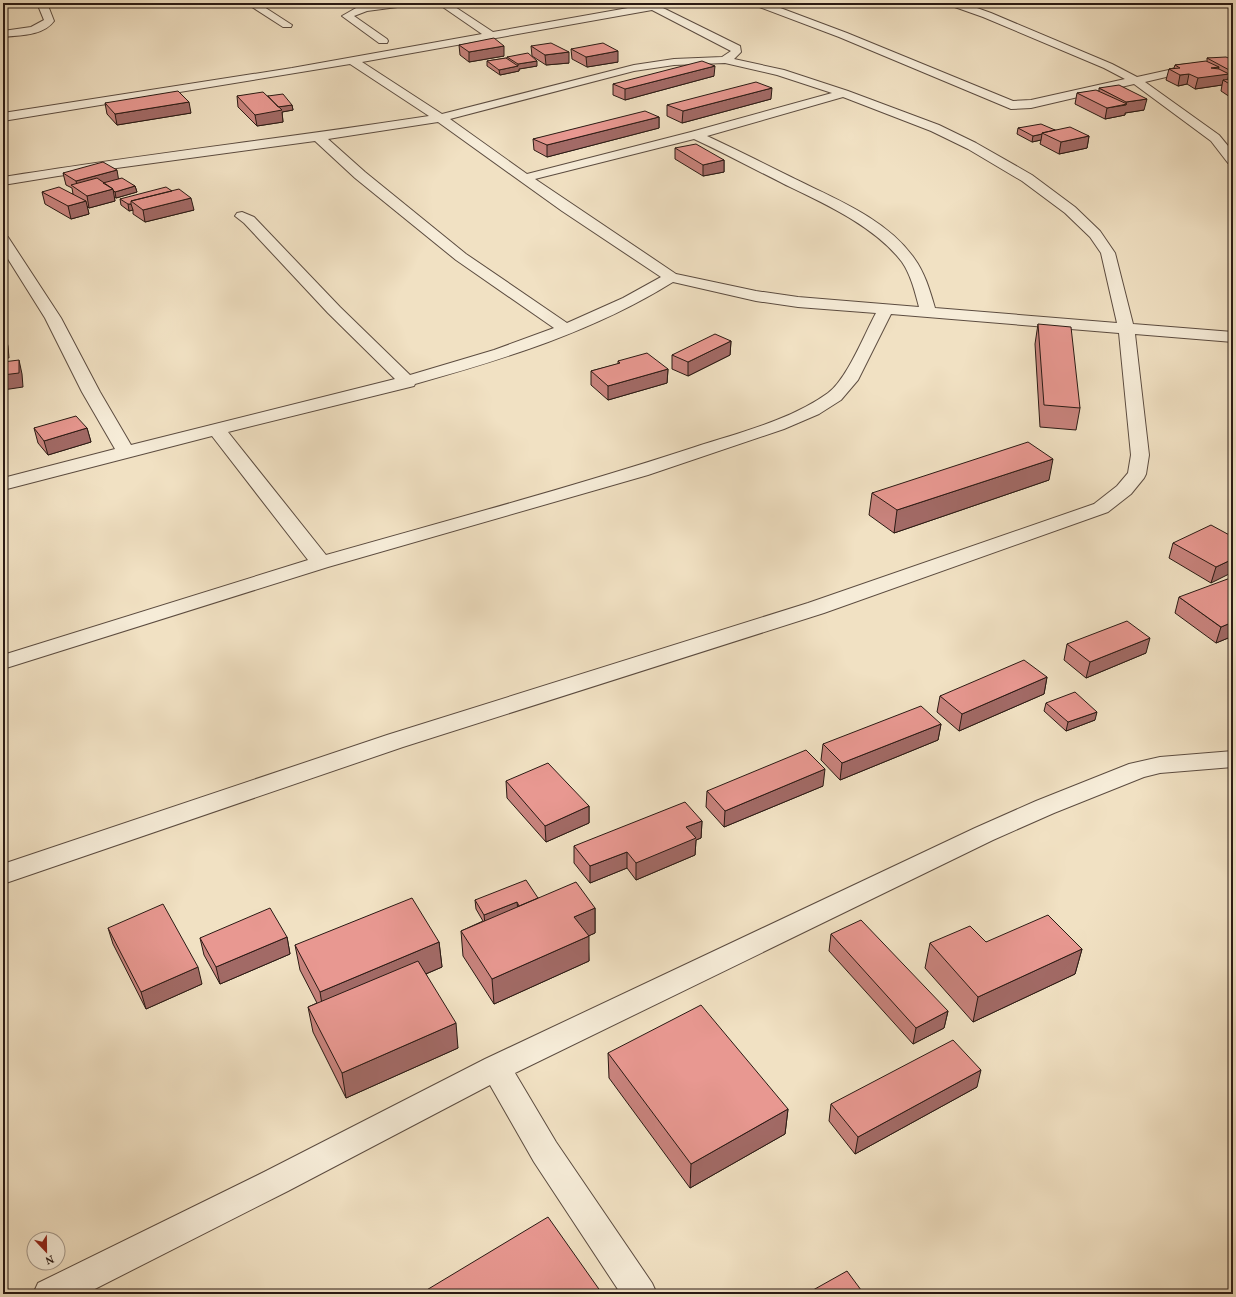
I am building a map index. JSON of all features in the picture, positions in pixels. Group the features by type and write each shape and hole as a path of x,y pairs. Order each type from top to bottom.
{"street":[{"path":"3,34 32,30 47,24 49,21 42,3"},
{"path":"252,3 287,26"},
{"path":"383,40 347,16 352,12 405,3"},
{"path":"442,3 492,36"},
{"path":"3,117 292,71 674,3"},
{"path":"758,3 851,38 1011,105 1031,104 1210,64"},
{"path":"952,3 994,18 1108,66 1135,80 1215,138 1233,160"},
{"path":"654,7 736,48 736,52 725,60"},
{"path":"352,60 440,118 646,262 671,277 756,296 798,302 1126,327 1233,337"},
{"path":"3,181 58,172 318,137 440,118 634,68 674,62 725,60 780,72 844,93 935,128 972,146 1026,178 1070,210 1095,234 1108,253 1126,327 1140,455 1137,474 1124,490 1101,508 816,608 395,741 3,874"},
{"path":"525,178 694,135 844,93"},
{"path":"694,135 806,189 869,225 891,242 907,259 919,280 929,313"},
{"path":"318,137 360,175 461,257 491,280 565,329"},
{"path":"242,216 249,220 334,310 408,382"},
{"path":"3,240 53,318 91,392 126,452"},
{"path":"3,484 408,382 509,351 616,308 648,292 671,277"},
{"path":"3,662 321,563 641,471 778,425 813,410 836,396 849,380 886,308"},
{"path":"217,430 321,563"},
{"path":"50,1294 277,1181 496,1068 1044,807 1138,770 1160,765 1233,759"},
{"path":"496,1068 545,1152 640,1294"}],"building":[{"path":"494,38 504,46 469,52 459,45"},
{"path":"551,43 569,52 545,55 531,46"},
{"path":"603,43 618,51 586,57 571,49"},
{"path":"528,53 537,61 518,64 507,57"},
{"path":"1226,57 1233,60 1233,71 1207,58"},
{"path":"506,58 518,66 499,70 487,61"},
{"path":"702,61 715,66 625,89 613,84"},
{"path":"1206,61 1219,67 1211,68 1219,69 1229,74 1198,78 1189,74 1180,75 1169,69 1180,68 1175,65"},
{"path":"1233,79 1233,86 1223,80"},
{"path":"756,82 772,88 683,111 667,105"},
{"path":"1119,85 1147,99 1126,102 1099,88"},
{"path":"1096,90 1127,104 1107,108 1077,93"},
{"path":"178,91 189,102 115,114 105,103"},
{"path":"263,92 282,110 255,115 237,96"},
{"path":"283,94 292,105 278,107 268,96"},
{"path":"645,111 659,117 547,145 533,139"},
{"path":"1041,124 1055,130 1033,136 1018,128"},
{"path":"1070,127 1089,136 1061,142 1042,133"},
{"path":"696,144 724,160 703,165 675,148"},
{"path":"103,162 117,170 76,181 63,173"},
{"path":"97,178 113,189 87,196 71,185"},
{"path":"122,178 135,186 115,192 103,183"},
{"path":"59,187 86,201 68,206 42,192"},
{"path":"166,187 172,191 131,201 131,204 128,204 120,199"},
{"path":"179,189 191,198 143,210 131,201"},
{"path":"1038,324 1071,327 1080,408 1044,405"},
{"path":"4,332 5,344 3,344 3,333"},
{"path":"715,334 731,341 688,362 672,355"},
{"path":"647,353 668,369 608,386 591,371 620,363 618,361"},
{"path":"19,360 19,373 3,375 3,362"},
{"path":"76,416 87,428 44,441 34,428"},
{"path":"1028,442 1053,459 897,510 872,493"},
{"path":"1211,525 1233,537 1233,559 1216,567 1173,543"},
{"path":"1233,577 1233,622 1221,627 1179,597"},
{"path":"1127,621 1150,638 1090,662 1067,644"},
{"path":"1024,660 1047,677 962,714 940,696"},
{"path":"1075,692 1097,712 1068,722 1046,703"},
{"path":"921,706 941,724 842,763 823,744"},
{"path":"806,750 825,769 725,811 707,791"},
{"path":"548,763 589,806 545,826 506,781"},
{"path":"685,802 702,821 686,827 696,838 636,863 627,852 590,866 574,846"},
{"path":"526,880 538,898 519,906 517,902 484,915 475,900"},
{"path":"576,882 595,908 574,917 589,936 492,979 461,931"},
{"path":"412,898 439,942 320,992 295,945"},
{"path":"163,904 198,967 141,992 108,928"},
{"path":"270,908 287,937 216,967 200,938"},
{"path":"1048,915 1082,949 978,997 930,943 970,926 986,942"},
{"path":"861,920 948,1011 916,1028 831,934"},
{"path":"418,961 456,1023 342,1073 308,1007"},
{"path":"701,1005 788,1109 691,1164 608,1053"},
{"path":"953,1040 981,1070 858,1137 831,1104"},
{"path":"548,1217 601,1292 597,1294 427,1294 425,1291"},
{"path":"847,1271 864,1294 806,1294"}],"waterway":[{"path":"1216,3 1230,7 1233,10"}]}
